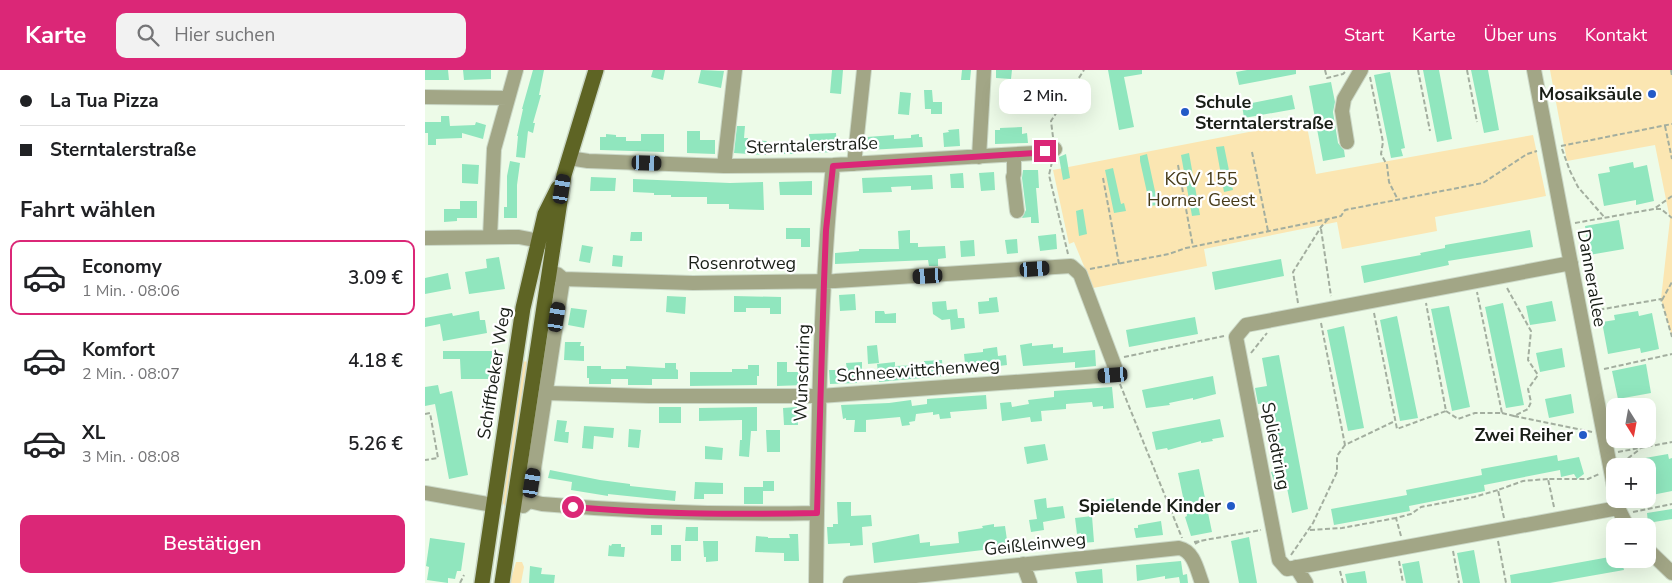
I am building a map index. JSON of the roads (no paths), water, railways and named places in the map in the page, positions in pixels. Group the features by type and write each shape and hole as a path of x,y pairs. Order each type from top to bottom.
{"main road":[{"name":"Schiffbeker Weg","path":"502,583 549,270 545,214 564,175 596,70"},
{"name":"Schiffbeker Weg","path":"482,583 523,308 546,242"},
{"path":"493,506 512,514"}],"street":[{"path":"490,237 495,150 516,70"},
{"path":"724,166 735,70"},
{"path":"854,164 864,70"},
{"path":"979,156 984,70"},
{"name":"Dannerallee","path":"1534,70 1555,146 1564,226 1579,313 1607,454 1610,458"},
{"path":"1347,142 1342,111 1344,99 1365,73"},
{"path":"425,97 508,98"},
{"name":"Sterntalerstraße","path":"569,158 589,161 724,166 833,166 1035,153 1055,149"},
{"path":"1014,154 1013,177 1017,211"},
{"name":"Wunschring","path":"816,583 826,230 833,166"},
{"path":"425,238 519,237 546,242"},
{"name":"Spliedtring","path":"1306,583 1290,566 1279,560 1236,337 1245,325 1571,263"},
{"name":"Rosenrotweg","path":"563,279 693,283 824,282 1071,266 1079,274 1115,367 1113,375"},
{"path":"512,514 529,501 546,393 563,279 549,270"},
{"name":"Schneewittchenweg","path":"546,393 649,396 820,396 1113,375"},
{"path":"425,493 493,506"},
{"path":"529,501 542,504 640,511 739,515 817,513"},
{"path":"1290,566 1556,519 1621,512"},
{"name":"Geißleinweg","path":"850,583 1190,547 1190,554 1202,583"},
{"path":"1656,557 1672,572"},
{"path":"1023,564 1029,583"}],"place":[{"name":"Mosaiksäule","path":"1652,94"},
{"name":"Schule Sterntalerstraße","path":"1185,112"},
{"name":"Zwei Reiher","path":"1583,435"},
{"name":"Spielende Kinder","path":"1231,506"}],"park label":[{"name":"KGV 155 Horner Geest","path":"1201,189"}]}
